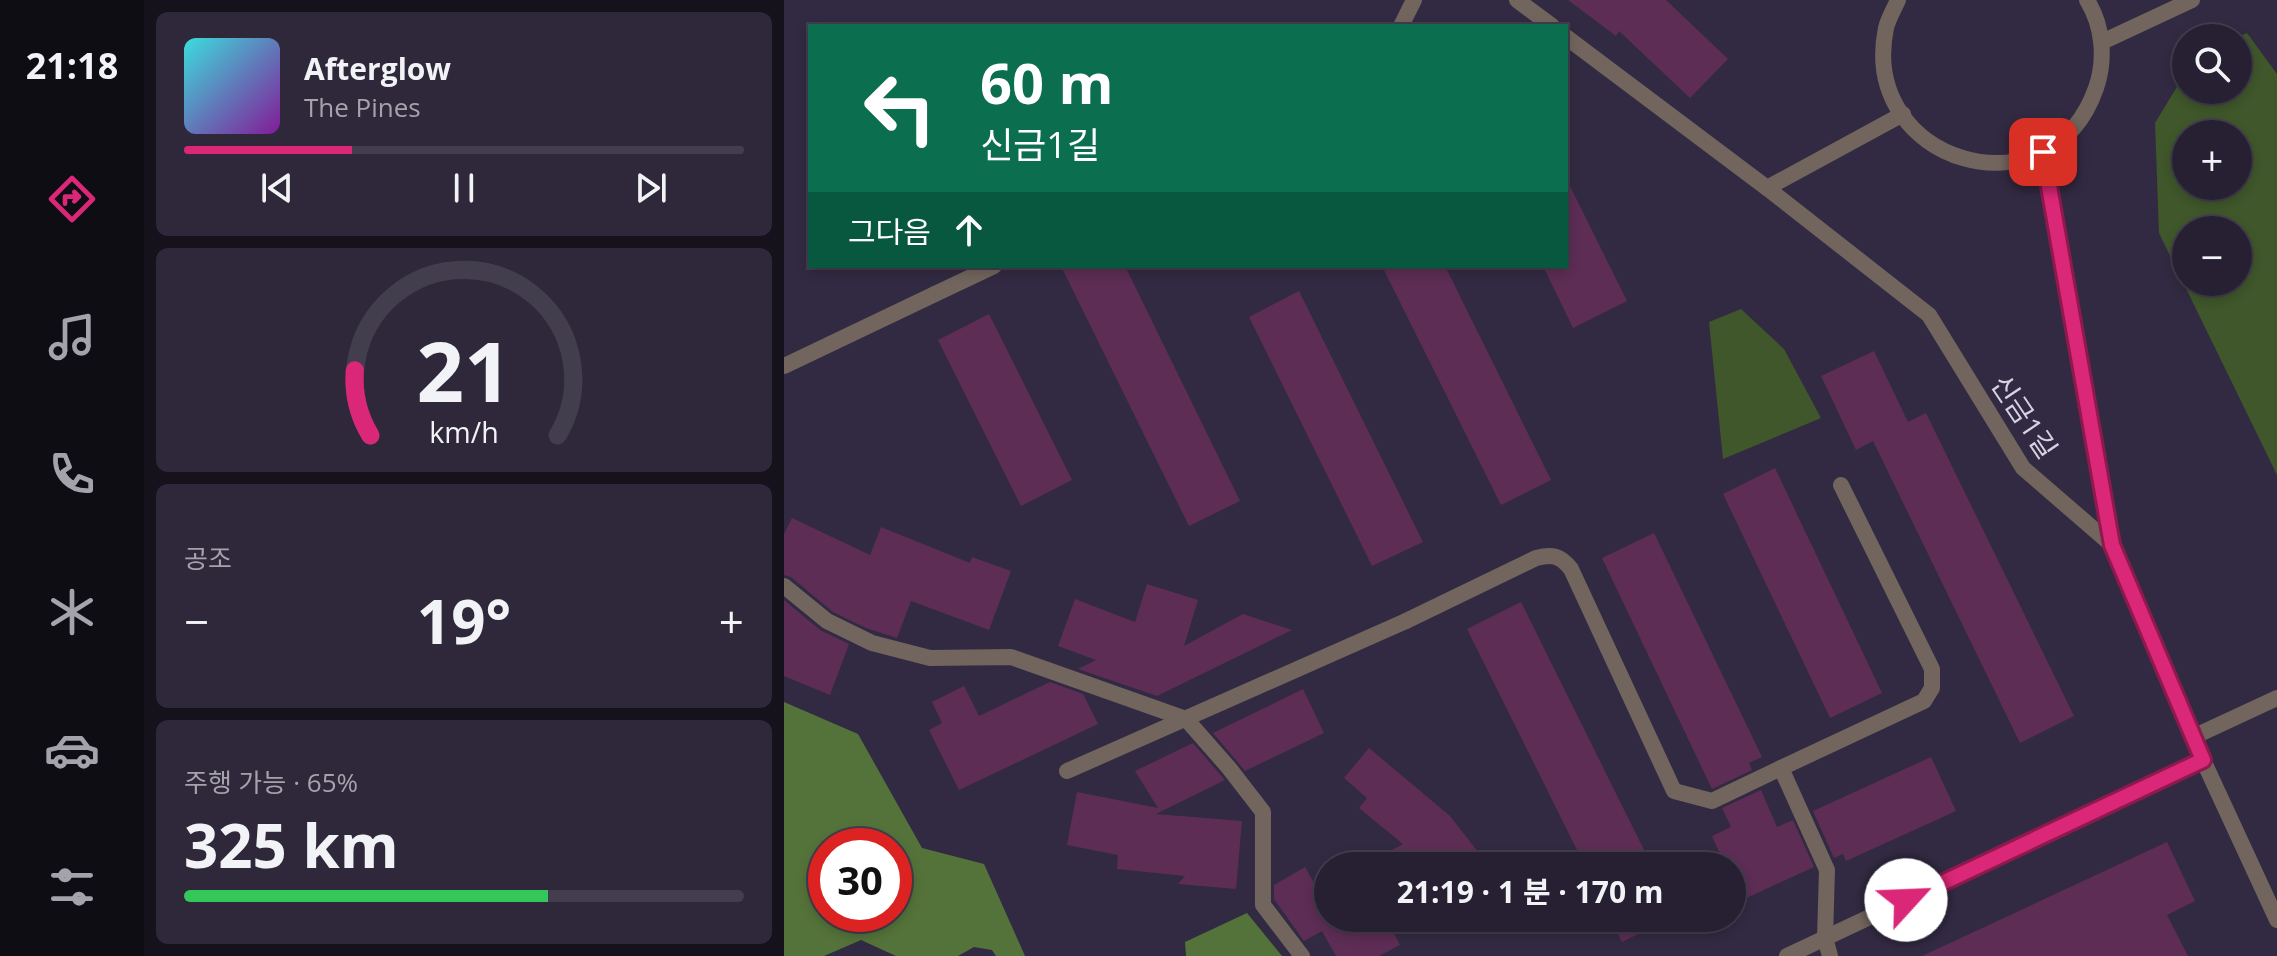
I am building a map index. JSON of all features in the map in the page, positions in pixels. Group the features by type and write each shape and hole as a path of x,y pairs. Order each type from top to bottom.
{"street":[{"path":"1402,24 1414,0"},
{"path":"1517,0 1549,24"},
{"path":"1898,0 1887,27 1883,63 1892,97 1912,127 1939,150 1973,163 2009,163 2043,152 2070,133 2090,106 2101,75 2102,42 2094,10 2087,0"},
{"path":"2102,42 2192,0"},
{"name":"신금1길","path":"1568,39 1929,315 2023,468 2112,545 2203,760 2277,920"},
{"path":"1767,188 1903,114"},
{"path":"2043,152 2112,545"},
{"path":"784,366 990,268"},
{"path":"1067,771 1406,621 1536,558 1551,555 1564,560 1571,569 1674,791 1712,801 1924,701 1932,688 1932,669 1841,485"},
{"path":"784,586 827,621 872,643 930,658 1011,657 1186,719 1263,812 1263,905 1302,956"},
{"path":"2193,737 2277,698"},
{"path":"1787,956 2203,760"},
{"path":"1781,768 1827,870 1825,938 1830,956"}],"green space":[{"path":"2252,40 2277,74 2277,475 2190,296 2252,296 2252,216 2172,216 2172,260 2159,233 2155,123 2172,95 2172,104 2252,104"},
{"path":"1741,309 1784,349 1821,418 1723,459 1709,322"},
{"path":"784,702 858,734 911,828 808,828 808,932 912,932 912,830 922,848 984,864 1025,956 996,956 992,950 974,947 958,956 896,956 861,940 824,956 784,956"},
{"path":"1247,913 1282,956 1186,956 1185,942"}],"building":[{"path":"1568,0 1666,0 1728,59 1690,98 1619,31 1616,36"},
{"path":"1568,182 1627,301 1573,328 1544,268 1568,268"},
{"path":"1062,268 1126,268 1240,501 1189,526"},
{"path":"1383,268 1446,268 1551,480 1501,505"},
{"path":"1299,291 1423,542 1372,566 1249,317"},
{"path":"989,314 1072,480 1021,506 938,340"},
{"path":"1874,351 1908,422 1926,413 2074,716 2020,743 1873,441 1856,450 1821,376"},
{"path":"1775,468 1882,693 1830,718 1723,494"},
{"path":"792,518 870,555 881,527 970,563 972,557 1011,571 989,630 911,601 897,638 866,628 833,612 791,577 784,575 784,534"},
{"path":"1654,533 1762,757 1749,763 1752,770 1712,789 1602,558"},
{"path":"1147,584 1198,600 1184,646 1243,614 1292,630 1157,696 1078,669 1096,660 1058,646 1075,599 1135,622"},
{"path":"784,600 820,630 849,644 830,695 784,676"},
{"path":"1521,602 1645,852 1578,852 1467,629"},
{"path":"1050,682 1083,694 1098,724 959,790 929,730 942,723 932,702 964,686 979,716"},
{"path":"1303,689 1324,733 1245,771 1213,733"},
{"path":"1193,743 1225,780 1156,814 1242,821 1236,889 1178,884 1185,876 1117,869 1118,855 1067,845 1077,792 1158,808 1135,771"},
{"path":"1369,748 1450,816 1478,852 1388,852 1403,844 1359,808 1367,798 1344,778"},
{"path":"1931,757 1956,811 1846,861 1843,854 1834,858 1813,811"},
{"path":"1761,790 1777,827 1793,820 1814,867 1746,898 1746,852 1719,852 1712,836 1731,827 1722,808"},
{"path":"2167,842 2195,901 2167,915 2188,956 1922,956"},
{"path":"1305,867 1314,883 1314,932 1320,932 1304,941 1274,899 1274,885"},
{"path":"1323,932 1393,932 1400,945 1379,956 1336,956"},
{"path":"1617,932 1642,932 1622,942"}],"route":[{"path":"1906,900 2203,760 2112,545 2043,152"}]}
